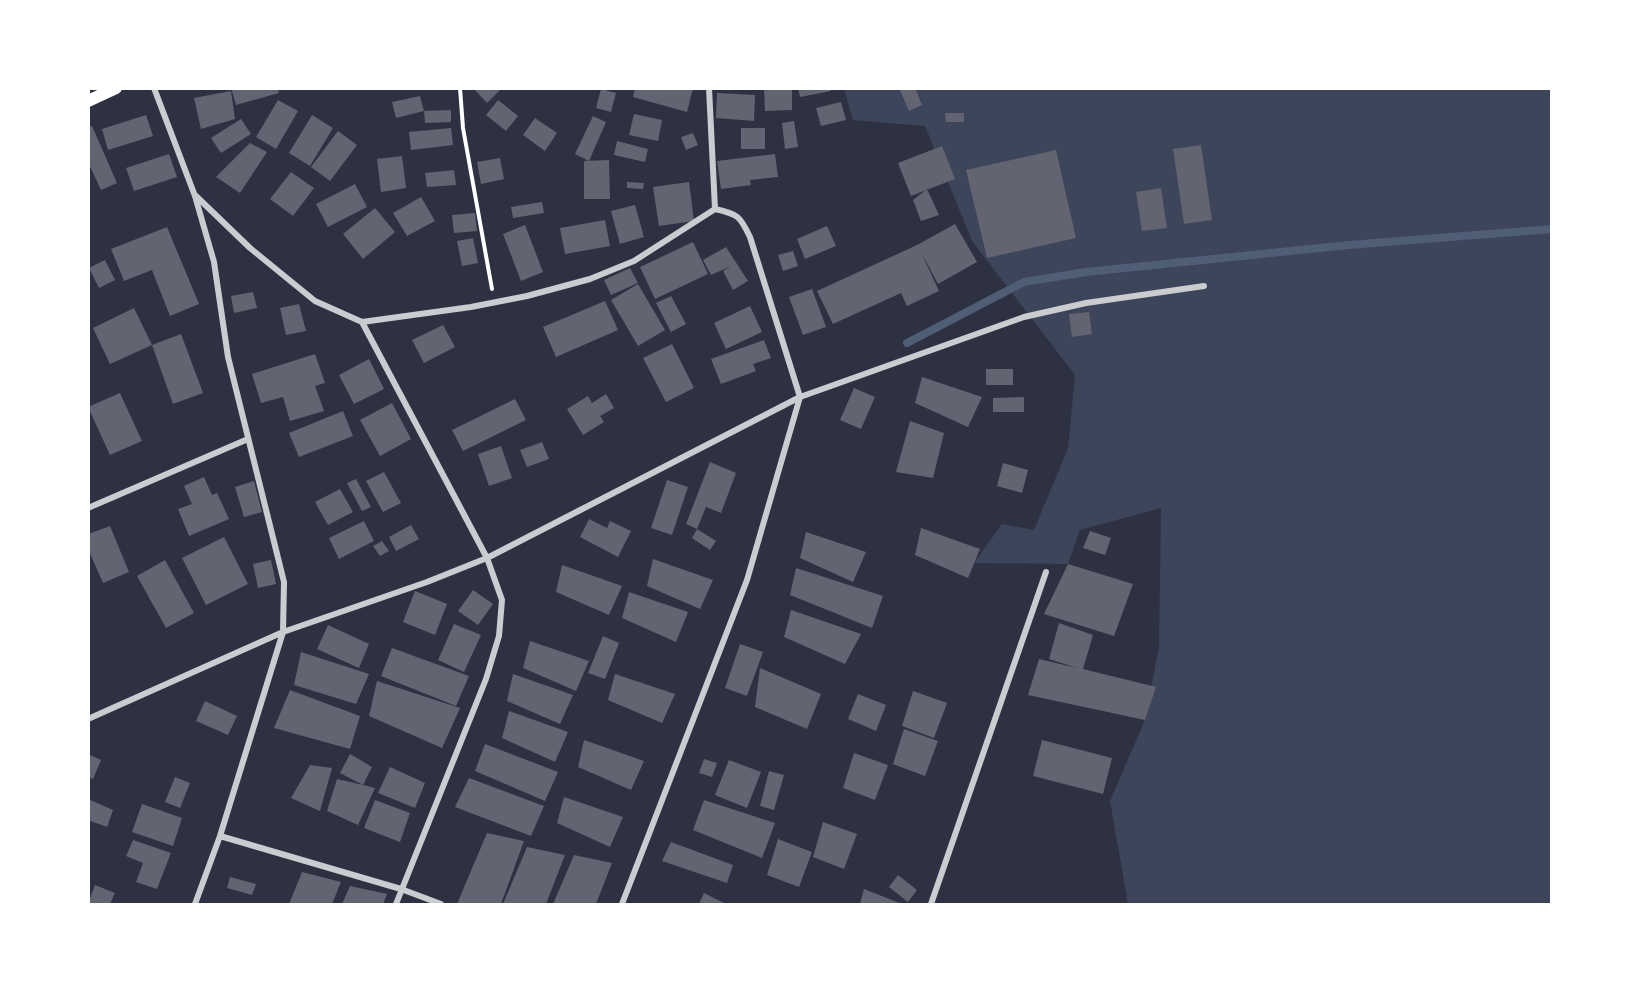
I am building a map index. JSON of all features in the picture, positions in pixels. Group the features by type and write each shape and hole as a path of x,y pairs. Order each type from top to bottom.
{"main road":[{"path":"88,101 116,88"}],"street":[{"path":"154,88 195,196 214,262 228,357 284,582 283,632 220,836 195,904"},
{"path":"709,88 715,209"},
{"path":"195,196 250,248 315,301 362,322 471,307 527,296 579,282 634,261 715,209 735,213 742,220 750,237 800,397 747,580 622,904"},
{"path":"88,719 283,632 427,582 487,558 800,397 1024,317 1086,303 1204,286"},
{"path":"362,322 487,558 502,600 499,636 486,679 396,904"},
{"path":"88,508 248,439"},
{"path":"931,904 1046,572"},
{"path":"220,836 401,889 441,904"}],"path":[{"path":"460,88 463,128 495,301"}],"shaded area":[{"path":"844,89 1551,89 1551,904 1128,904 1110,801 1145,720 1159,646 1161,508 1080,530 1068,564 974,563 1002,524 1034,530 1068,448 1075,375 972,241 925,126 853,120"}],"building":[{"path":"231,88 278,88 279,93 236,105"},
{"path":"473,88 502,88 487,103"},
{"path":"635,88 693,88 687,112 633,97"},
{"path":"764,88 792,88 792,110 765,111"},
{"path":"798,88 830,88 831,91 800,97"},
{"path":"899,88 915,88 922,105 909,111"},
{"path":"601,89 616,93 611,112 596,108"},
{"path":"231,91 235,119 201,129 194,98"},
{"path":"717,93 755,95 754,121 716,118"},
{"path":"420,96 424,111 396,118 392,102"},
{"path":"278,100 298,111 276,149 256,137"},
{"path":"498,100 518,116 506,131 486,115"},
{"path":"841,102 846,120 821,126 816,108"},
{"path":"451,110 451,122 425,123 424,111"},
{"path":"945,113 964,113 964,122 946,122"},
{"path":"634,114 662,120 658,141 629,135"},
{"path":"146,115 153,136 108,150 102,129"},
{"path":"312,115 333,128 310,166 289,153"},
{"path":"593,116 606,122 589,161 575,154"},
{"path":"535,118 557,133 545,151 523,135"},
{"path":"241,119 251,134 221,153 211,138"},
{"path":"794,121 798,147 785,149 782,123"},
{"path":"92,126 117,183 101,190 88,162 88,127"},
{"path":"451,128 453,145 411,150 409,132"},
{"path":"741,128 765,128 765,149 741,149"},
{"path":"338,131 357,145 330,181 311,167"},
{"path":"693,133 698,145 686,150 681,137"},
{"path":"617,141 648,149 645,162 614,155"},
{"path":"250,143 267,152 240,193 216,177"},
{"path":"1201,145 1212,220 1184,224 1173,149"},
{"path":"942,146 955,179 911,196 898,163"},
{"path":"1056,150 1076,238 987,258 966,170"},
{"path":"169,154 177,177 134,191 126,168"},
{"path":"775,154 778,177 750,180 751,185 721,189 717,161"},
{"path":"402,156 406,188 381,192 377,159"},
{"path":"500,158 504,179 481,184 477,162"},
{"path":"609,160 610,199 584,199 584,161"},
{"path":"454,170 456,185 427,187 425,173"},
{"path":"291,172 314,188 293,216 270,199"},
{"path":"627,182 644,183 643,189 627,188"},
{"path":"689,182 694,221 659,226 653,187"},
{"path":"355,184 367,207 328,227 316,204"},
{"path":"1161,188 1167,228 1142,231 1136,192"},
{"path":"927,189 939,215 921,221 913,200"},
{"path":"421,197 435,221 407,236 393,213"},
{"path":"542,202 544,213 513,218 511,207"},
{"path":"635,205 644,237 620,244 611,211"},
{"path":"375,208 395,232 363,259 343,234"},
{"path":"475,213 477,231 454,233 452,215"},
{"path":"605,220 610,246 565,254 560,228"},
{"path":"955,224 977,262 938,284 921,252 939,291 907,306 901,293 833,324 817,291 917,245"},
{"path":"525,225 543,272 521,281 503,234"},
{"path":"827,226 836,246 805,259 797,239"},
{"path":"167,227 199,304 170,316 152,270 124,281 111,249"},
{"path":"473,238 478,263 462,266 457,241"},
{"path":"693,242 708,274 655,299 640,267"},
{"path":"726,247 748,281 733,290 723,271 731,266 711,275 703,260"},
{"path":"793,251 798,266 783,271 778,255"},
{"path":"105,260 115,280 99,288 89,268"},
{"path":"630,268 638,283 611,295 604,280"},
{"path":"638,284 665,330 638,346 611,300"},
{"path":"812,289 826,327 803,335 789,297"},
{"path":"253,292 257,308 234,313 231,296"},
{"path":"671,296 686,324 671,332 656,303"},
{"path":"605,301 618,330 556,357 543,327"},
{"path":"299,304 306,331 286,335 280,308"},
{"path":"750,306 762,332 726,349 714,323"},
{"path":"134,308 152,345 110,364 93,328"},
{"path":"1089,312 1092,334 1072,337 1069,314"},
{"path":"443,325 455,347 424,363 412,340"},
{"path":"181,334 203,393 173,404 152,345"},
{"path":"764,340 771,358 753,364 756,371 721,384 711,359"},
{"path":"672,344 694,388 666,402 643,358"},
{"path":"315,354 325,383 315,386 324,411 290,421 283,397 261,403 252,374"},
{"path":"369,359 384,389 354,404 339,375"},
{"path":"986,369 1013,369 1013,385 986,385"},
{"path":"922,377 982,397 968,427 915,403"},
{"path":"854,388 875,397 861,429 840,420"},
{"path":"120,393 142,441 110,455 88,407"},
{"path":"606,394 614,408 600,416 604,422 583,435 567,409 588,396 592,403"},
{"path":"1024,397 1024,412 993,412 993,398"},
{"path":"515,399 526,420 463,451 452,430"},
{"path":"392,403 411,439 380,456 360,420"},
{"path":"343,411 353,436 299,457 289,433"},
{"path":"910,421 944,433 933,478 896,472"},
{"path":"542,442 549,459 527,467 520,450"},
{"path":"501,446 512,478 489,486 478,454"},
{"path":"710,462 736,473 721,513 706,507 697,529 686,524"},
{"path":"1003,463 1028,470 1022,493 997,486"},
{"path":"384,472 401,503 383,512 366,481"},
{"path":"204,477 212,495 217,493 229,519 189,536 178,509 192,504 184,486"},
{"path":"356,479 371,507 362,511 347,483"},
{"path":"667,480 688,487 672,535 651,528"},
{"path":"254,481 262,512 244,517 235,487"},
{"path":"340,489 353,512 328,525 315,502"},
{"path":"589,519 607,528 610,521 631,531 618,557 580,537"},
{"path":"364,521 374,541 339,559 329,538"},
{"path":"411,525 419,539 396,551 389,537"},
{"path":"110,526 129,572 103,583 88,549 88,534"},
{"path":"921,528 980,549 968,578 915,555"},
{"path":"697,529 716,541 710,550 692,538"},
{"path":"1090,531 1111,538 1105,555 1083,548"},
{"path":"806,532 866,552 853,582 800,558"},
{"path":"224,537 248,584 206,605 182,558"},
{"path":"382,541 389,551 380,556 373,546"},
{"path":"653,559 713,580 700,609 647,586"},
{"path":"165,560 194,613 166,628 137,576"},
{"path":"271,560 276,584 258,588 253,564"},
{"path":"1068,564 1133,584 1114,636 1044,614"},
{"path":"562,565 622,586 609,615 556,592"},
{"path":"796,568 883,596 872,628 790,595"},
{"path":"473,590 493,604 478,625 458,611"},
{"path":"415,591 447,604 435,635 403,622"},
{"path":"629,592 688,612 676,642 622,618"},
{"path":"791,610 861,634 845,664 784,637"},
{"path":"1059,623 1093,635 1083,669 1156,687 1145,720 1028,695 1039,659 1077,668 1049,659"},
{"path":"454,624 481,635 464,672 438,660"},
{"path":"328,625 369,644 359,668 317,649"},
{"path":"603,636 619,643 605,679 588,673"},
{"path":"530,641 589,661 576,691 523,668"},
{"path":"740,644 763,652 747,696 725,688"},
{"path":"392,648 469,676 456,706 381,676"},
{"path":"301,652 369,674 356,704 294,685"},
{"path":"760,668 821,694 807,729 755,707"},
{"path":"513,674 573,695 560,724 507,701"},
{"path":"615,674 675,694 662,723 608,700"},
{"path":"377,681 460,708 442,748 369,716"},
{"path":"290,690 360,716 350,749 274,728"},
{"path":"913,691 947,703 934,738 902,726"},
{"path":"858,694 886,705 876,731 848,719"},
{"path":"205,701 237,716 228,735 196,721"},
{"path":"509,711 568,732 555,762 502,738"},
{"path":"904,729 938,741 925,776 893,764"},
{"path":"584,740 644,761 631,790 578,767"},
{"path":"1042,740 1112,758 1103,794 1033,776"},
{"path":"485,744 558,772 545,801 475,771"},
{"path":"854,753 888,765 875,800 843,788"},
{"path":"88,754 101,760 93,779 88,777"},
{"path":"350,754 372,767 363,785 340,773"},
{"path":"704,759 717,763 712,777 699,773"},
{"path":"729,760 761,772 747,808 715,795"},
{"path":"310,765 332,768 320,811 291,798"},
{"path":"390,767 425,783 415,808 378,793"},
{"path":"769,771 784,775 774,810 760,806"},
{"path":"175,777 190,783 180,808 165,802"},
{"path":"469,778 544,806 531,836 455,807"},
{"path":"337,779 375,788 358,825 327,811"},
{"path":"564,797 623,817 610,847 557,823"},
{"path":"88,799 113,810 107,827 88,820"},
{"path":"375,800 410,813 400,842 364,828"},
{"path":"704,800 775,823 762,858 693,830"},
{"path":"142,804 182,818 173,846 132,832"},
{"path":"823,822 857,834 844,869 813,857"},
{"path":"487,833 524,841 501,904 457,904"},
{"path":"778,839 812,852 799,887 767,875"},
{"path":"133,840 171,853 157,889 136,882 143,863 126,856"},
{"path":"671,842 733,865 727,883 662,861"},
{"path":"527,847 565,855 546,904 503,904"},
{"path":"574,855 612,863 596,904 553,904"},
{"path":"302,872 341,882 332,904 289,904"},
{"path":"898,875 917,890 908,902 889,887"},
{"path":"230,877 256,884 252,895 227,888"},
{"path":"95,885 115,893 110,904 88,904"},
{"path":"350,886 387,894 383,904 342,904"},
{"path":"864,889 902,904 860,904"},
{"path":"704,893 726,904 699,904"}],"waterway":[{"path":"907,343 1024,282 1086,272 1349,245 1552,229"}]}
